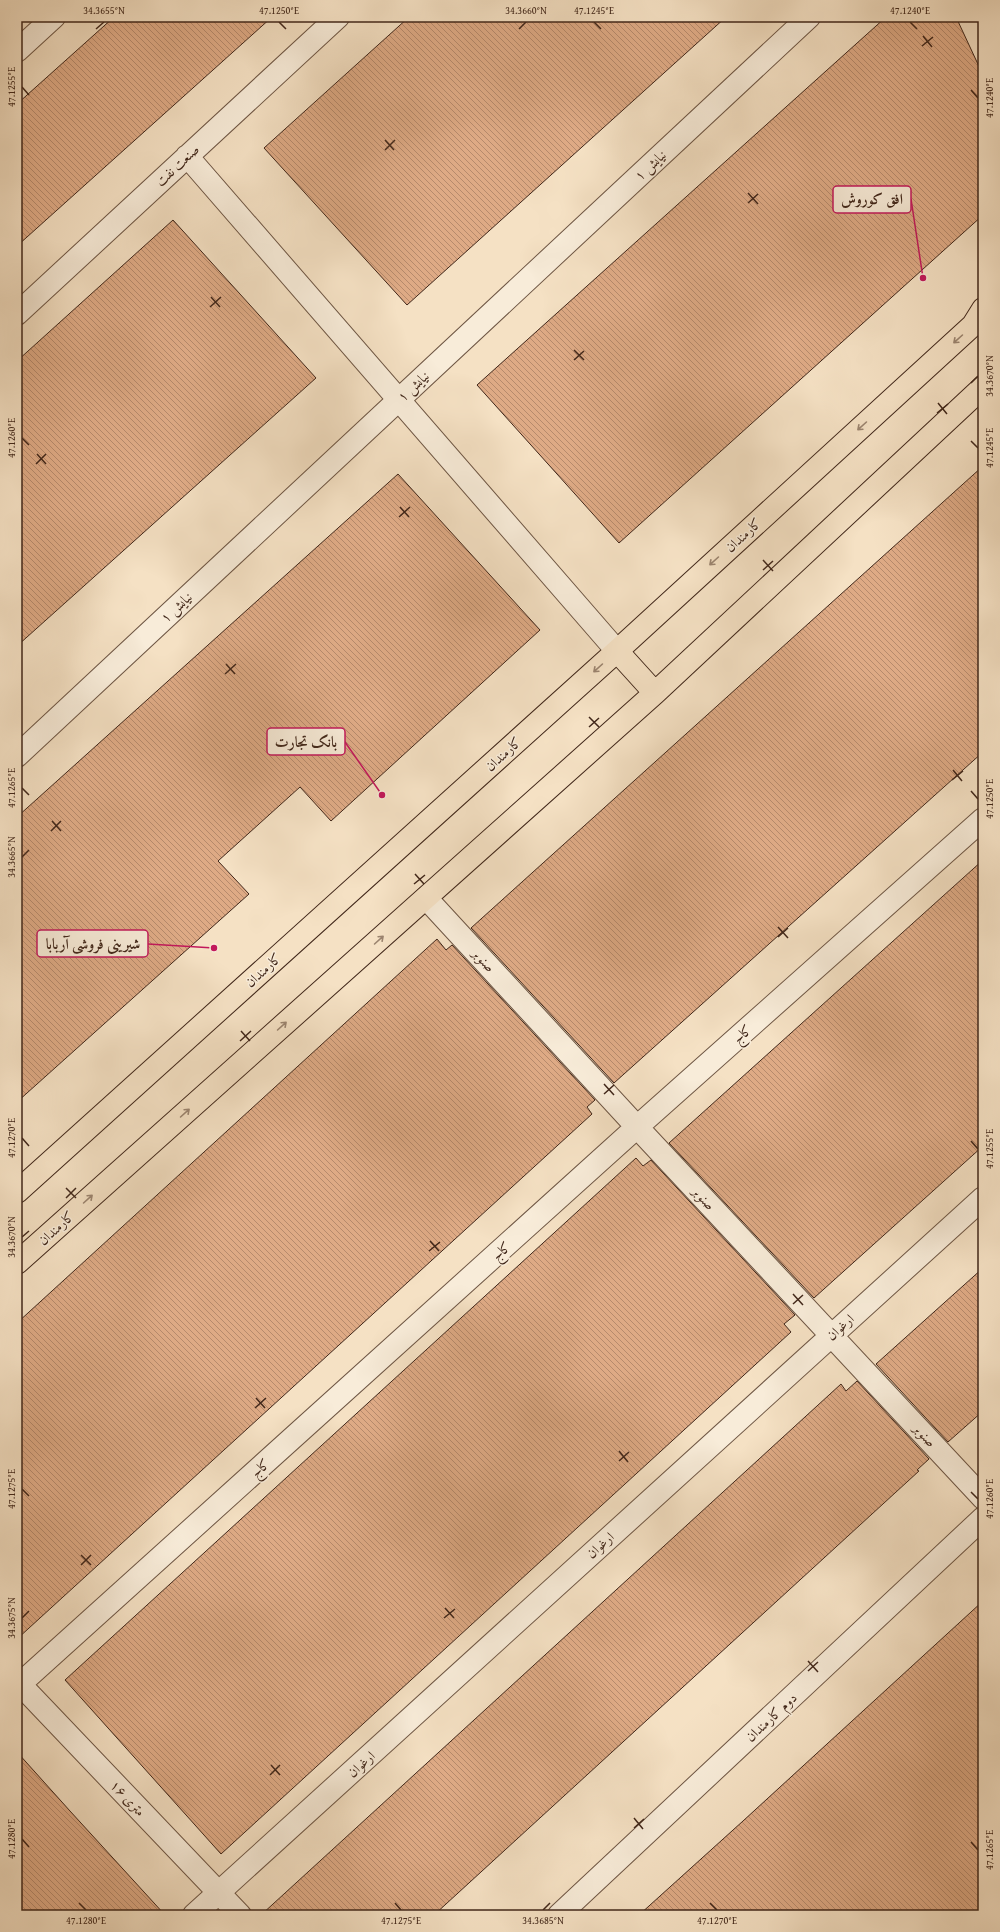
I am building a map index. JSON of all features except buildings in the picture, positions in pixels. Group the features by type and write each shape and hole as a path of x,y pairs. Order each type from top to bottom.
{"main road":[{"name":"کارمندان","path":"17,1192 617,651 973,325 983,309"},
{"name":"کارمندان","path":"17,1263 655,693 983,387"},
{"path":"617,651 655,693"}],"street":[{"path":"17,51 54,17"},
{"name":"صنعت نفت","path":"17,314 338,17"},
{"name":"نیایش ۱","path":"17,756 809,17"},
{"path":"188,156 617,651"},
{"name":"کاج","path":"18,1683 983,819"},
{"name":"صنوبر","path":"426,898 983,1498"},
{"name":"ارغوان","path":"194,1915 219,1894 831,1334 983,1198"},
{"name":"دوم کارمندان","path":"559,1915 983,1518"},
{"name":"۱۶ متری","path":"18,1683 240,1915"}],"place":[{"name":"افق کوروش","path":"923,278"},
{"name":"بانک تجارت","path":"382,795"},
{"name":"شیرینی فروشی آربابا","path":"214,948"}]}
